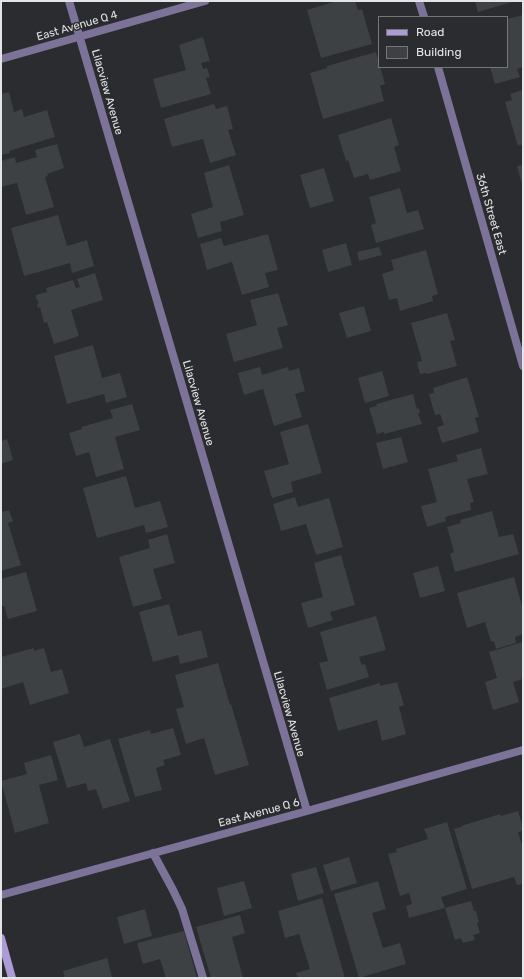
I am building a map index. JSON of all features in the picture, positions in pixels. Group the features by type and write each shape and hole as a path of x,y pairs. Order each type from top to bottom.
{"street":[{"name":"Lilacview Avenue","path":"69,1 307,811"},
{"name":"East Avenue Q 4","path":"1,59 205,1"},
{"path":"419,1 424,16"},
{"name":"36th Street East","path":"438,68 523,366"},
{"name":"East Avenue Q 6","path":"1,895 523,750"},
{"path":"153,853 182,909 203,978"},
{"path":"1,938 12,978"}],"building":[{"path":"337,1 355,1 358,10 362,9 372,44 321,58 307,10"},
{"path":"475,1 516,1 478,12"},
{"path":"523,15 523,67 517,69 520,77 495,84 490,68 508,68 508,19"},
{"path":"203,37 210,61 201,63 203,69 207,68 210,77 206,78 211,94 161,108 153,79 186,70 179,45"},
{"path":"376,52 378,68 380,68 385,84 380,86 384,101 323,119 310,73 327,68 327,66"},
{"path":"523,90 523,144 518,146 505,102 512,100 510,94"},
{"path":"9,92 14,112 22,109 24,117 47,110 55,137 9,151 10,153 1,155 1,94"},
{"path":"214,104 216,109 227,106 233,129 228,130 236,155 210,163 203,139 172,147 164,119"},
{"path":"391,118 399,145 394,147 401,171 370,180 368,174 354,178 348,160 346,161 338,135"},
{"path":"57,144 64,168 47,174 48,176 45,177 54,207 26,215 17,183 1,187 1,161 15,157 16,163 37,157 35,150"},
{"path":"229,165 244,215 220,222 222,231 198,238 191,214 213,207 204,173"},
{"path":"523,165 523,188 517,166"},
{"path":"324,168 334,201 310,208 300,175"},
{"path":"400,188 407,213 418,210 424,229 376,243 371,225 376,223 369,197"},
{"path":"58,215 67,246 87,240 94,266 72,273 70,263 24,276 11,228"},
{"path":"268,234 278,270 265,273 269,287 242,295 232,262 207,270 200,244 221,238 224,246"},
{"path":"346,243 352,265 328,272 322,250"},
{"path":"379,247 382,255 359,261 357,252"},
{"path":"426,250 438,294 432,296 433,301 400,311 397,298 389,300 382,274 394,270 391,260"},
{"path":"95,273 103,300 71,310 79,336 54,344 47,322 44,323 40,307 38,308 37,304 39,303 36,299 36,295 47,292 46,288 73,280 76,288 80,287 77,279"},
{"path":"278,293 288,325 277,328 283,348 234,362 226,334 257,325 250,300"},
{"path":"364,306 371,331 347,338 339,313"},
{"path":"447,313 455,340 450,341 457,366 427,374 420,374 417,362 422,361 411,323"},
{"path":"93,345 102,378 120,373 127,397 106,403 104,394 67,404 54,356"},
{"path":"260,367 262,375 288,367 289,371 299,368 305,391 295,394 302,417 274,426 263,389 244,395 238,373"},
{"path":"382,371 389,396 365,403 358,378"},
{"path":"467,377 479,417 475,418 479,432 442,443 437,427 444,425 440,414 435,415 429,394 434,393 433,388"},
{"path":"413,394 417,409 419,408 420,413 418,413 422,424 384,434 384,432 377,434 369,408 377,406 376,404"},
{"path":"132,404 140,430 115,437 124,469 96,477 89,452 76,456 69,433 82,429 81,427 113,418 110,410"},
{"path":"308,424 322,473 291,482 293,492 272,498 264,471 289,464 280,432"},
{"path":"401,437 408,462 383,469 376,443"},
{"path":"7,439 13,460 1,464 1,441"},
{"path":"481,448 488,474 467,479 474,502 470,503 471,510 445,517 446,521 427,527 421,506 437,502 428,469 458,461 456,455"},
{"path":"126,476 135,508 160,501 168,527 146,533 144,525 97,538 83,488"},
{"path":"295,497 298,507 329,498 343,547 316,555 306,524 281,531 273,504"},
{"path":"9,510 13,521 8,523 21,565 1,571 1,512"},
{"path":"492,511 499,537 513,534 519,554 455,572 450,554 454,552 447,527 461,523 460,520"},
{"path":"167,534 175,563 153,569 162,599 133,607 119,557 150,548 148,540"},
{"path":"341,555 355,605 330,612 333,620 308,628 301,603 323,597 314,563"},
{"path":"438,566 445,591 420,598 413,573"},
{"path":"26,572 37,611 8,619 4,606 1,606 1,579"},
{"path":"514,577 522,606 523,605 523,634 515,637 516,643 496,649 494,641 491,642 485,622 467,628 457,593"},
{"path":"169,604 178,636 201,630 208,657 180,664 178,655 153,662 139,612"},
{"path":"376,616 386,650 359,657 362,665 365,664 369,677 327,690 319,663 328,661 320,632"},
{"path":"523,642 523,679 513,682 519,702 493,710 485,682 497,678 489,652"},
{"path":"34,648 34,651 44,648 51,672 62,669 69,693 30,705 23,682 1,689 1,657"},
{"path":"218,663 249,765 215,775 204,738 186,744 176,709 184,707 175,675"},
{"path":"397,682 404,705 399,707 406,734 382,741 377,720 338,731 329,698 380,683 380,686"},
{"path":"173,728 181,755 163,760 165,765 156,768 162,790 135,797 118,739 150,730 151,734"},
{"path":"80,734 84,747 110,739 130,801 103,809 96,789 88,791 86,783 67,788 53,742"},
{"path":"51,755 58,780 39,785 49,823 15,833 1,781 27,774 24,763"},
{"path":"518,811 523,828 523,831 518,832 523,848 523,884 517,885 514,877 472,889 454,829 500,814 501,816"},
{"path":"447,822 467,889 441,897 445,908 409,918 406,906 412,904 409,893 400,896 388,854 397,852 396,849 428,839 424,829"},
{"path":"349,857 357,883 331,891 323,865"},
{"path":"316,867 324,893 298,901 291,874"},
{"path":"244,881 252,908 224,916 217,888"},
{"path":"378,881 386,909 372,913 383,948 400,943 406,964 359,978 334,894"},
{"path":"322,898 345,978 298,978 296,973 310,969 299,934 285,938 278,911"},
{"path":"471,901 474,911 476,911 480,933 473,935 475,940 463,943 461,938 455,940 445,908"},
{"path":"145,909 152,936 124,944 117,917"},
{"path":"240,915 245,933 232,937 243,978 211,978 196,927"},
{"path":"184,931 197,978 166,978 160,959 143,964 137,943"},
{"path":"107,958 112,977 65,978 63,971"}]}
